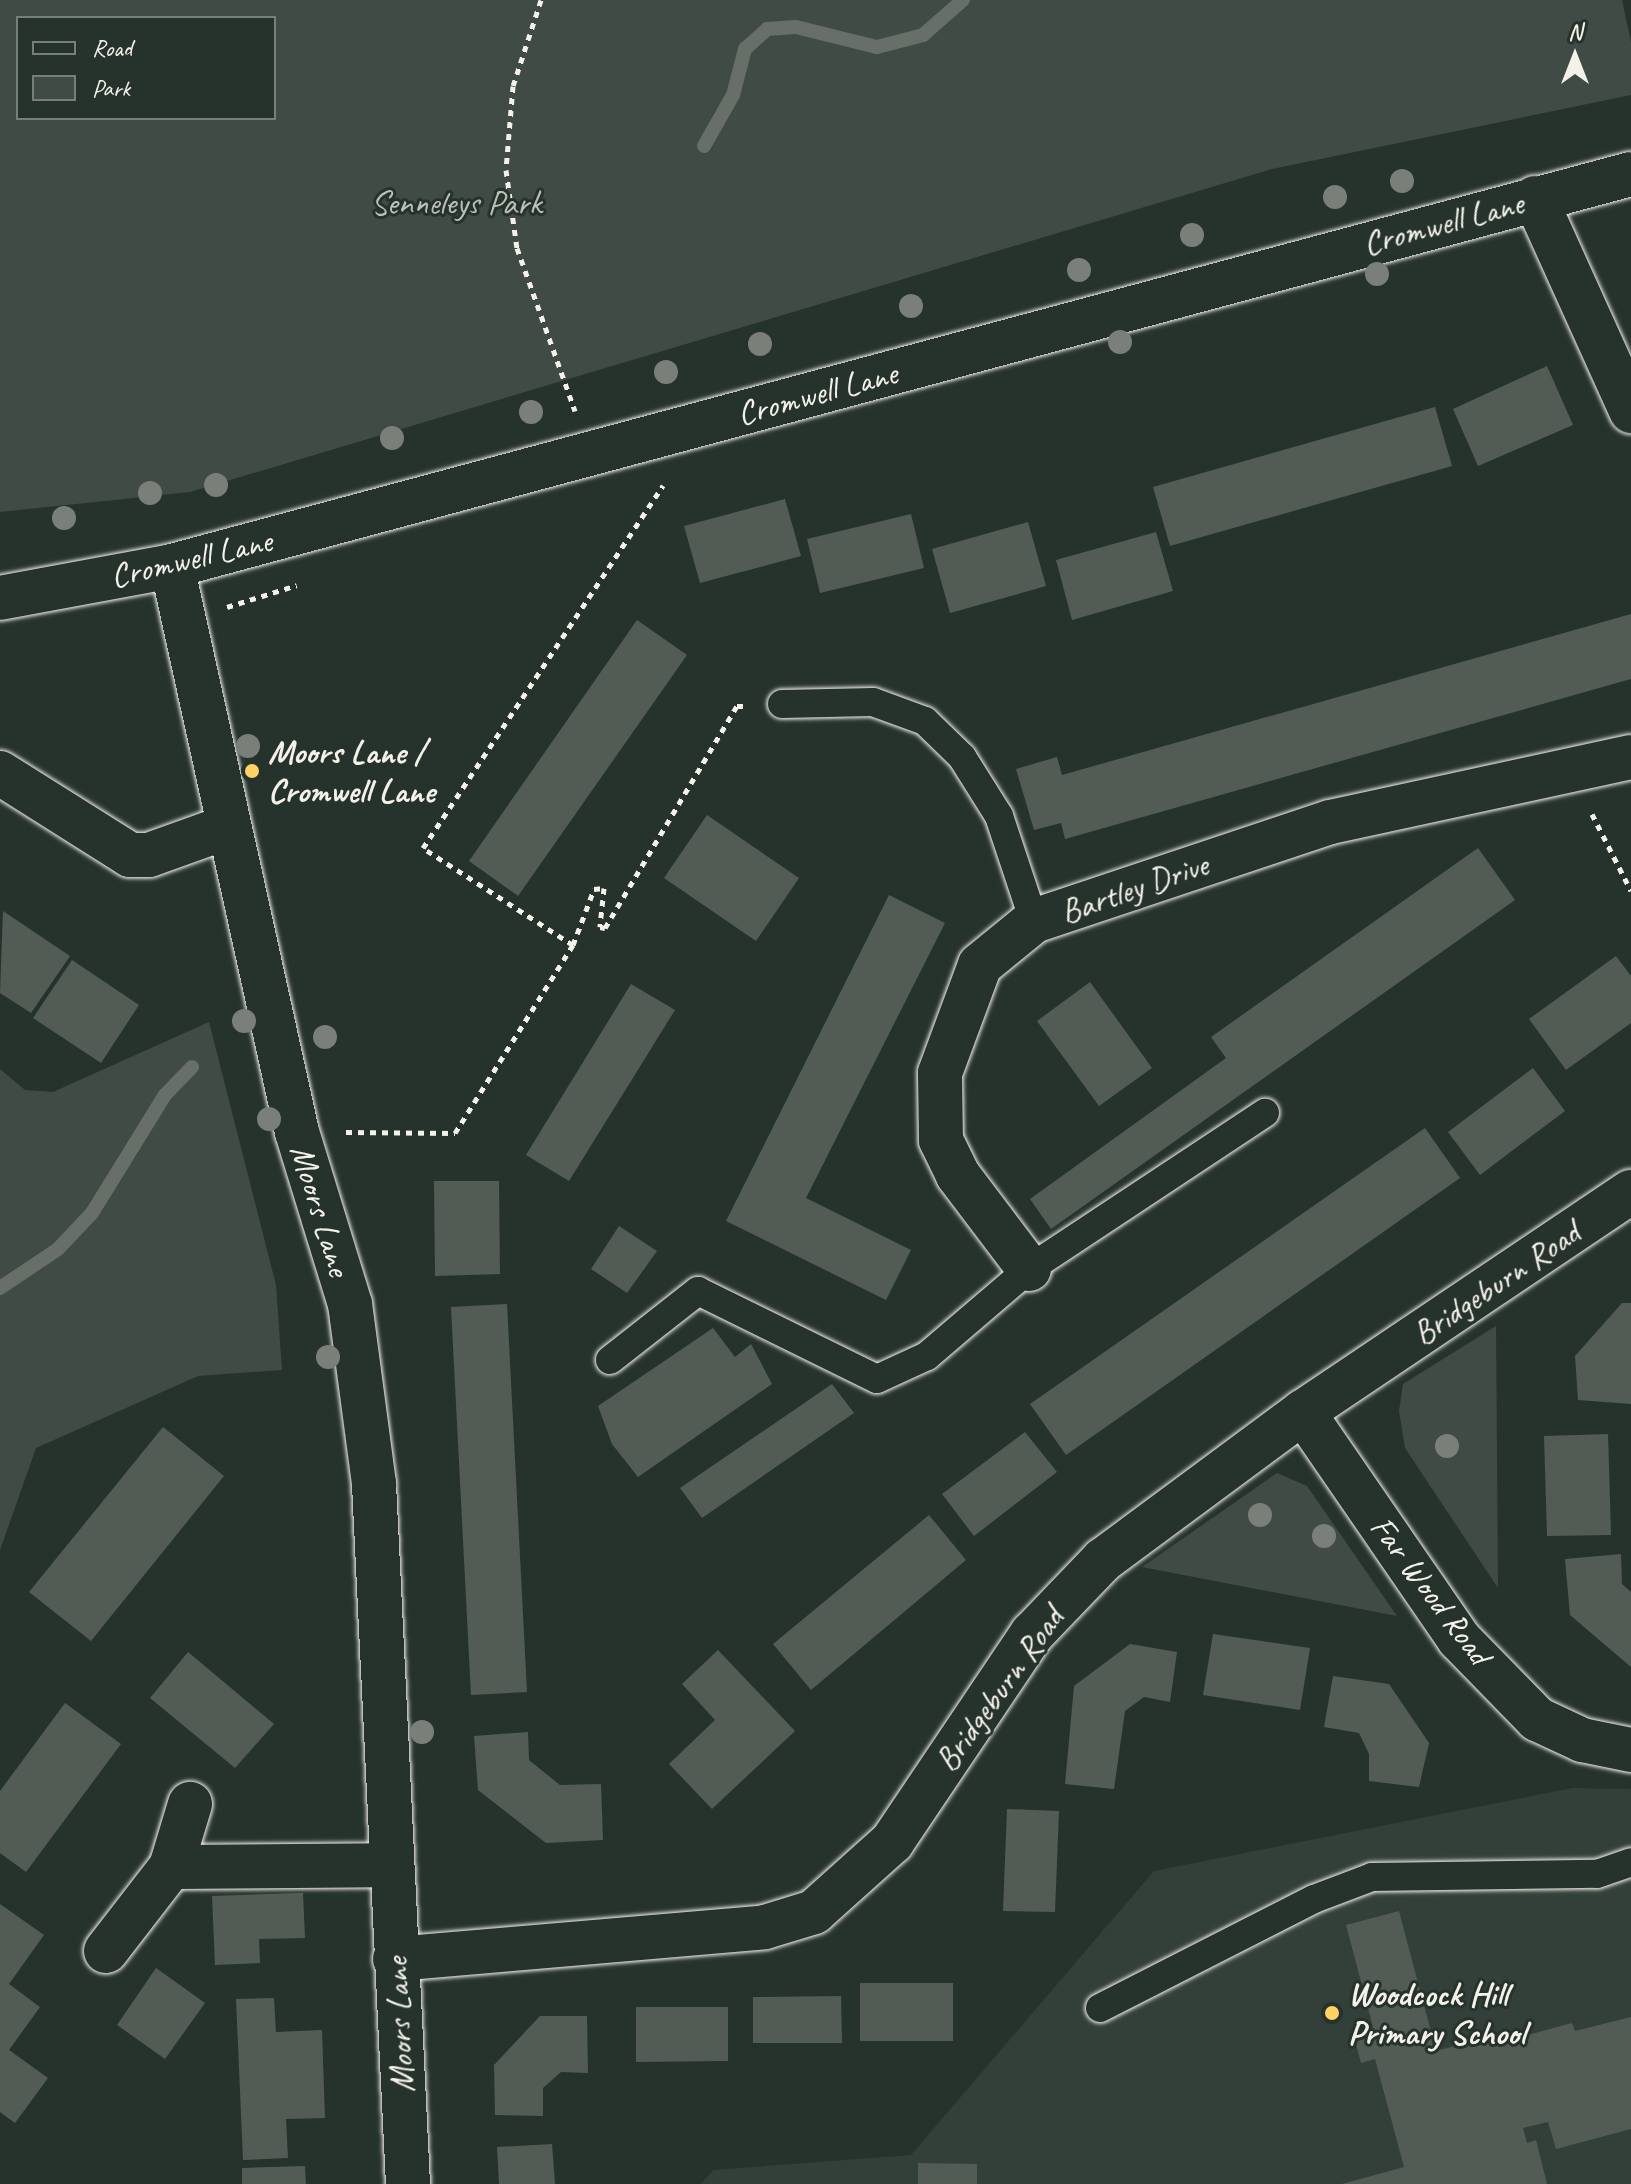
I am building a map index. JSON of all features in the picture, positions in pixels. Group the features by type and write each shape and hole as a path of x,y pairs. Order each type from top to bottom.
{"street":[{"name":"Cromwell Lane","path":"0,598 172,566 1631,174"},
{"path":"1535,198 1631,411"},
{"name":"Moors Lane","path":"172,566 188,620 227,827 297,1132 350,1304 374,1484 390,1865 408,2184"},
{"name":"Bartley Drive","path":"1029,1269 958,1175 941,1140 940,1073 980,965 1034,921 1330,822 1631,757"},
{"path":"0,773 130,855 149,855 227,827"},
{"name":"Bridgeburn Road","path":"395,1959 765,1927 814,1912 892,1842 1032,1634 1103,1560 1303,1412 1631,1192"},
{"name":"Far Wood Road","path":"1303,1412 1459,1639 1537,1719 1582,1740 1631,1750"},
{"path":"106,1951 171,1867 190,1804"},
{"path":"171,1867 390,1865"}],"lane":[{"path":"782,704 873,702 925,721 962,757 999,816 1034,921"},
{"path":"610,1360 698,1291 877,1379 927,1356 1029,1269 1265,1113"},
{"path":"1100,2008 1314,1899 1372,1877 1597,1874 1631,1862"}],"path":[{"path":"541,0 513,86 506,170 517,248 590,454"},
{"path":"573,945 423,848 670,474"},
{"path":"297,1132 455,1133 573,945 594,889 604,888 600,927 605,928 737,706 782,704"},
{"path":"1594,826 1631,891"}],"shaded area":[{"name":"Woodcock Hill Primary School","path":"1572,1788 1631,1789 1631,2184 701,2184 713,2170 911,2155 1154,1871"}],"green space":[{"name":"Senneleys Park","path":"0,0 1622,0 1631,42 1631,95 1272,169 190,492 0,512"},
{"path":"209,1022 276,1285 282,1370 198,1376 36,1448 0,1550 0,1069 25,1090 53,1092"},
{"path":"1496,1326 1498,1588 1405,1448 1399,1411 1403,1384"},
{"path":"1277,1473 1307,1486 1397,1616 1142,1567"}],"building":[{"path":"1547,366 1573,425 1478,466 1453,409"},
{"path":"1435,407 1452,466 1170,546 1153,487"},
{"path":"785,499 801,556 700,583 684,526"},
{"path":"911,514 924,568 820,593 807,539"},
{"path":"1028,522 1046,586 950,613 932,549"},
{"path":"1156,532 1173,591 1072,620 1056,560"},
{"path":"1631,614 1631,679 1065,839 1061,823 1034,830 1016,769 1057,757 1062,775"},
{"path":"637,620 687,655 518,896 469,861"},
{"path":"707,815 799,878 756,941 664,878"},
{"path":"1478,848 1515,900 1051,1229 1030,1199 1226,1058 1211,1037"},
{"path":"889,895 945,923 806,1198 911,1250 886,1300 726,1221"},
{"path":"3,911 70,956 31,1013 0,993"},
{"path":"1616,956 1631,976 1631,1023 1566,1070 1529,1019"},
{"path":"72,960 139,1005 101,1063 33,1018"},
{"path":"1090,982 1152,1068 1099,1106 1037,1021"},
{"path":"631,984 675,1010 569,1181 526,1155"},
{"path":"1533,1068 1565,1111 1480,1175 1448,1132"},
{"path":"1425,1128 1460,1178 1066,1455 1030,1404"},
{"path":"434,1181 499,1181 500,1274 435,1276"},
{"path":"619,1226 657,1251 627,1293 591,1269"},
{"path":"1622,1303 1631,1303 1631,1404 1578,1400 1575,1356"},
{"path":"507,1304 527,1692 471,1695 451,1307"},
{"path":"713,1328 735,1357 751,1344 772,1384 638,1477 612,1444 598,1406"},
{"path":"832,1384 854,1413 702,1518 680,1488"},
{"path":"163,1427 224,1476 91,1641 29,1592"},
{"path":"1025,1432 1057,1472 974,1536 942,1494"},
{"path":"1608,1434 1611,1535 1547,1536 1544,1436"},
{"path":"929,1515 966,1560 811,1690 773,1644"},
{"path":"1621,1554 1622,1584 1631,1592 1631,1667 1570,1615 1565,1559"},
{"path":"1213,1634 1310,1648 1300,1710 1203,1695"},
{"path":"1130,1644 1177,1652 1170,1702 1144,1697 1125,1711 1114,1789 1065,1784 1074,1686"},
{"path":"718,1650 795,1731 712,1809 669,1764 715,1720 682,1684"},
{"path":"188,1652 274,1724 235,1768 150,1698"},
{"path":"1333,1676 1389,1684 1429,1743 1419,1787 1369,1781 1369,1754 1359,1733 1324,1727"},
{"path":"65,1703 121,1744 26,1872 0,1853 0,1791"},
{"path":"528,1732 529,1760 560,1785 601,1784 603,1840 546,1843 478,1790 474,1736"},
{"path":"1007,1809 1059,1811 1055,1912 1003,1911"},
{"path":"303,1893 305,1938 259,1939 260,1963 215,1965 212,1896"},
{"path":"0,1904 44,1935 9,1984 40,2007 9,2050 48,2078 15,2123 0,2112"},
{"path":"1399,1911 1436,2051 1503,2033 1505,2041 1572,2023 1575,2031 1631,2017 1631,2129 1556,2149 1548,2122 1523,2128 1527,2143 1536,2140 1547,2184 1342,2184 1404,2167 1375,2059 1361,2063 1353,2033 1373,2027 1346,1925"},
{"path":"156,1968 205,2003 165,2059 117,2025"},
{"path":"860,1983 953,1983 953,2041 860,2041"},
{"path":"841,1996 842,2043 753,2043 753,1997"},
{"path":"274,1998 276,2032 322,2030 325,2118 286,2119 288,2158 243,2160 236,1999"},
{"path":"636,2007 728,2007 728,2061 636,2062"},
{"path":"540,2016 587,2016 588,2073 561,2072 543,2088 543,2116 495,2115 494,2065"},
{"path":"552,2144 555,2184 499,2184 497,2147"},
{"path":"918,2163 977,2164 977,2184 918,2184"},
{"path":"305,2166 306,2184 242,2184 242,2168"}],"waterway":[{"path":"704,146 733,95 745,49 767,29 796,27 877,47 923,35 963,0"},
{"path":"0,1288 58,1249 92,1213 165,1095 192,1067"}],"place":[{"name":"Moors Lane / Cromwell Lane","path":"252,771"},
{"name":"Woodcock Hill Primary School","path":"1332,2013"}]}
